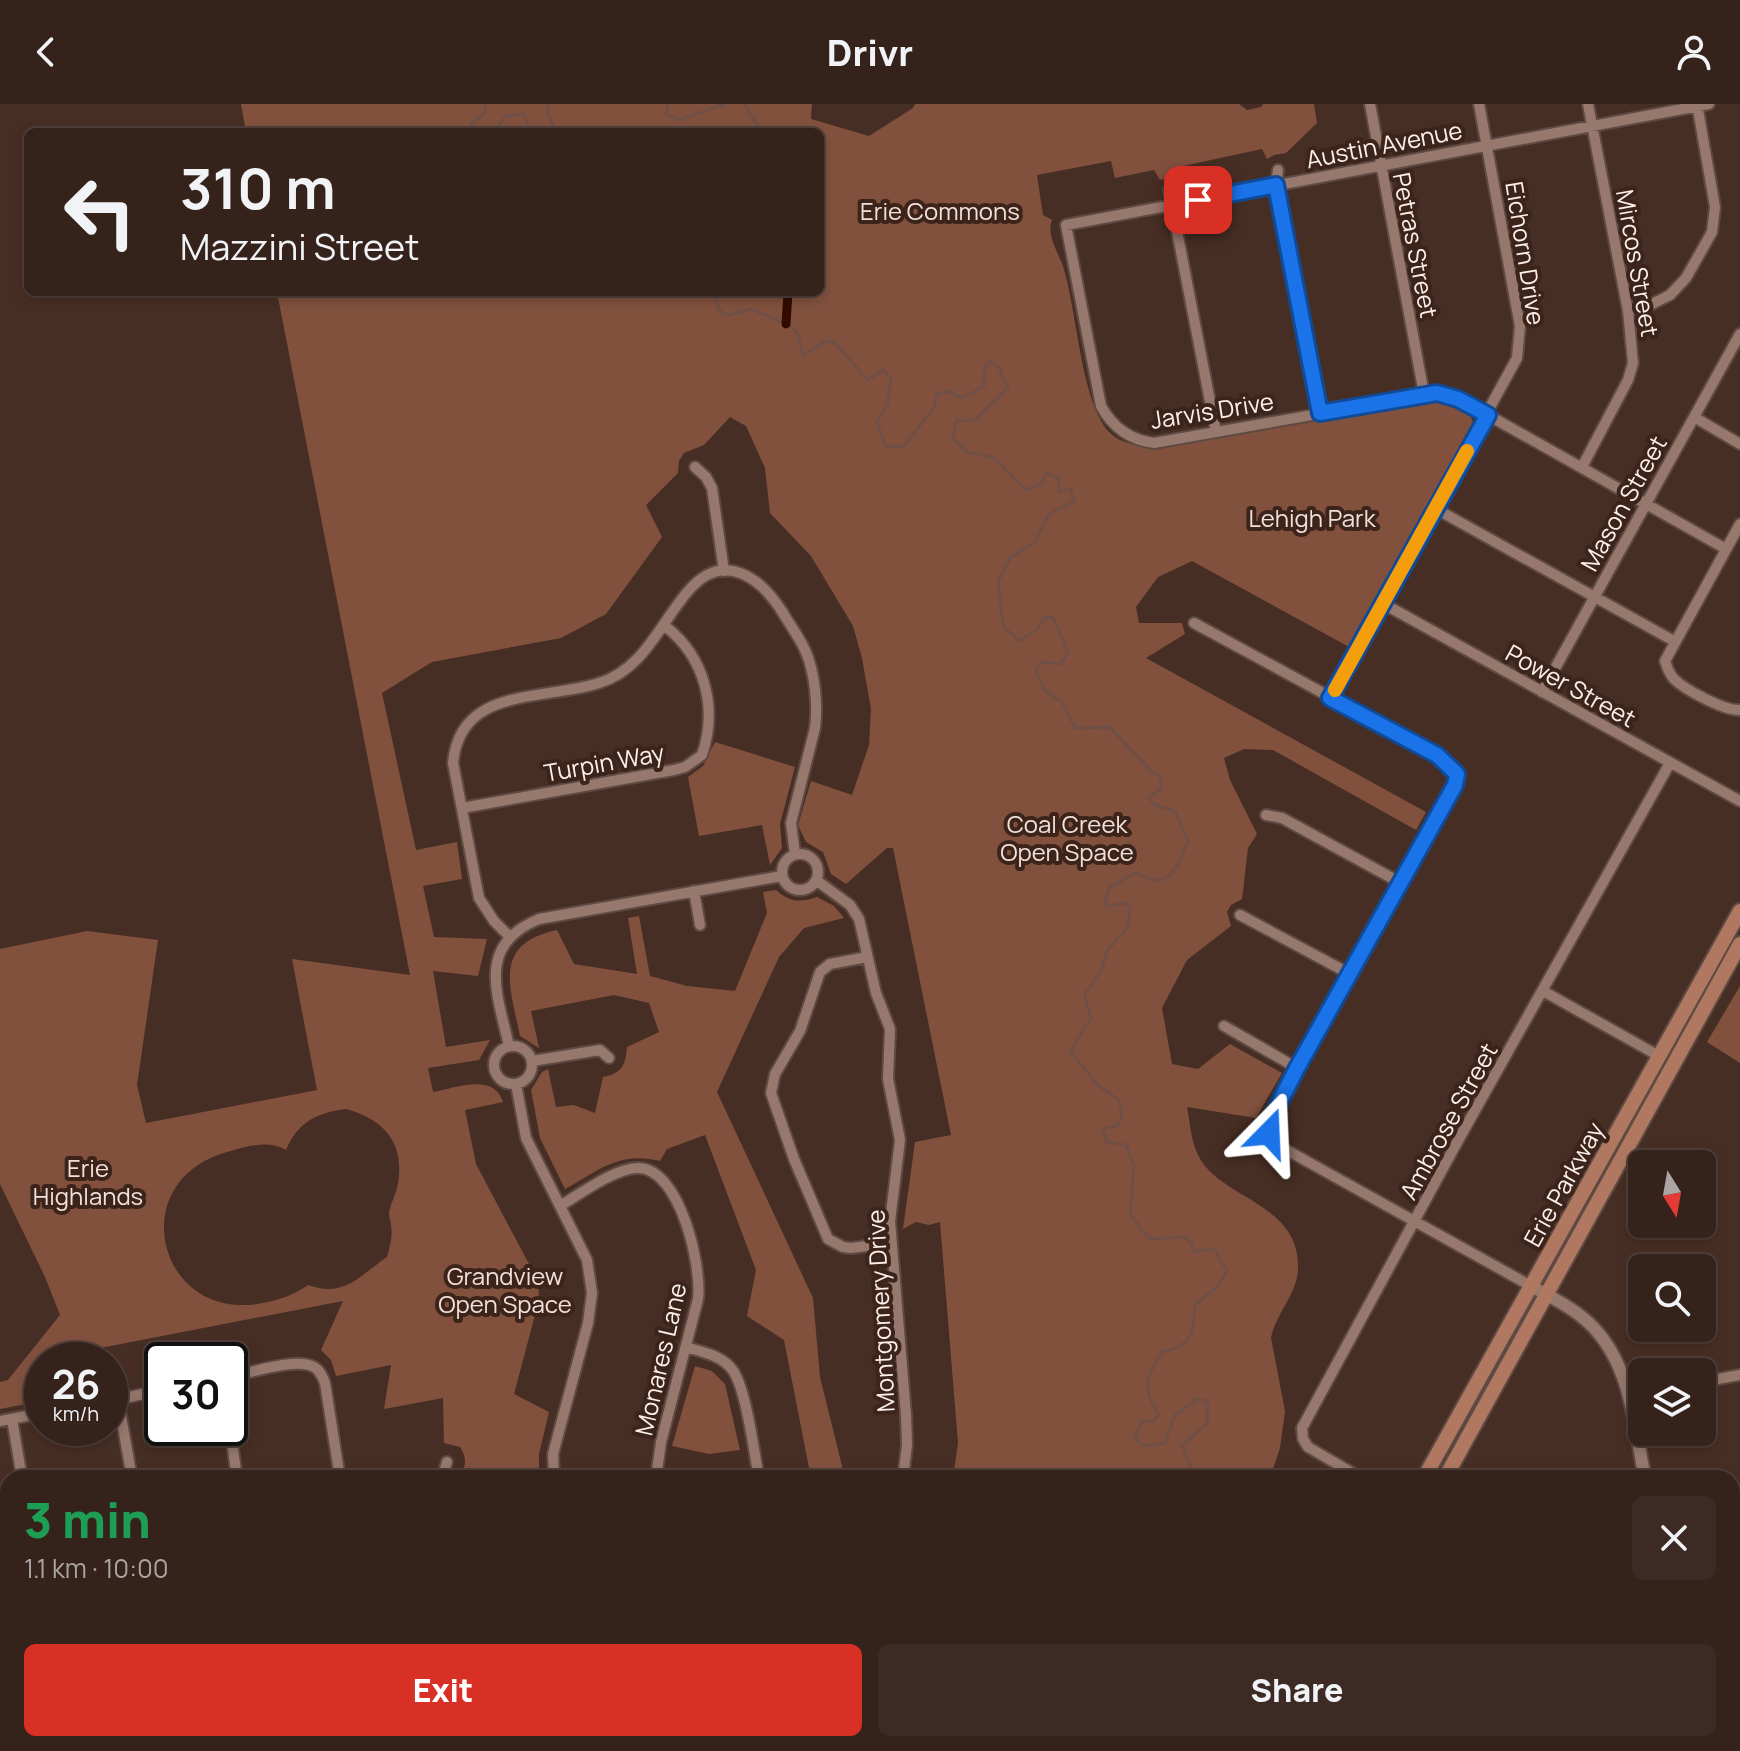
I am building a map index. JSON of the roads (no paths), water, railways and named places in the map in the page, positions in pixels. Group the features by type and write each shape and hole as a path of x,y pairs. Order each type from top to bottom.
{"main road":[{"name":"Erie Parkway","path":"1428,1470 1740,911"},
{"name":"Erie Parkway","path":"1449,1470 1740,944"}],"street":[{"name":"Petras Street","path":"1370,104 1424,394"},
{"name":"Eichorn Drive","path":"1330,698 1517,358 1520,334 1479,104"},
{"name":"Mircos Street","path":"1582,467 1628,380 1633,363 1628,311 1588,104"},
{"name":"Austin Avenue","path":"1066,225 1709,104"},
{"path":"1628,311 1670,295 1686,278 1712,232 1715,207 1697,105"},
{"path":"1278,170 1276,185 1320,413"},
{"path":"1169,190 1216,432"},
{"name":"Jarvis Drive","path":"1066,225 1101,406 1108,418 1126,435 1154,443 1424,394 1446,395 1488,415 1726,549"},
{"name":"Mason Street","path":"1542,692 1740,334"},
{"path":"1694,417 1740,444"},
{"path":"695,467 712,488 724,571"},
{"path":"1436,509 1674,641"},
{"path":"1740,524 1665,661 1673,678 1729,711 1740,710"},
{"path":"509,936 494,921 479,898 453,763 455,746 469,720 491,705 584,687 615,677 641,655 689,589 701,579 724,571 732,570 750,577 771,594 809,662 817,712 791,823 795,854"},
{"name":"Power Street","path":"1382,603 1740,801"},
{"path":"1194,623 1437,755 1457,774 1455,785 1269,1123 1269,1133 1274,1143 1546,1294 1593,1327 1628,1380"},
{"name":"Turpin Way","path":"462,808 674,770 685,767 702,755 711,713 706,684 682,643 665,626"},
{"name":"Ambrose Street","path":"1347,1470 1308,1447 1302,1428 1670,763"},
{"path":"1266,815 1282,818 1401,883"},
{"path":"795,854 807,854 818,868 813,885 801,890 789,886 782,876 783,865 795,854"},
{"path":"509,1046 495,972 499,951 509,936 522,926 539,919 782,876"},
{"name":"Montgomery Drive","path":"816,880 850,905 859,919 876,993 890,1029 888,1079 900,1140 890,1221 906,1415 904,1470"},
{"path":"692,891 700,925"},
{"path":"1240,915 1350,974"},
{"path":"867,957 830,964 820,972 796,1040 775,1074 771,1093 794,1159 828,1239 851,1248 891,1243"},
{"path":"1543,991 1659,1056"},
{"path":"1224,1026 1297,1068"},
{"path":"509,1046 526,1050 532,1061 529,1076 516,1084 504,1082 494,1067 497,1053 509,1046"},
{"path":"532,1061 600,1050 609,1058"},
{"path":"516,1084 526,1138 587,1260 592,1293 588,1323 553,1454 554,1470"},
{"name":"Monares Lane","path":"560,1206 620,1172 636,1168 663,1180 674,1195 698,1264 698,1299 661,1442 657,1470"},
{"path":"686,1347 712,1355 734,1371 757,1470"},
{"path":"248,1373 297,1363 310,1364 318,1369 325,1383 339,1470"},
{"path":"1716,1379 1740,1375"},
{"path":"0,1421 24,1417"},
{"path":"12,1419 21,1470"},
{"path":"125,1446 130,1470"},
{"path":"233,1446 236,1470"},
{"path":"1642,1446 1644,1470"},
{"path":"444,1470 447,1462"}],"waterway":[{"path":"474,128 471,124 485,113 485,104"},
{"path":"547,104 554,128"},
{"path":"668,104 666,114 679,120 725,104"},
{"path":"744,104 759,128"},
{"path":"498,128 505,116 524,114 529,128"},
{"path":"714,296 721,313 730,315 751,309 791,326 798,334 803,356 825,341 835,343 868,380 883,370 891,378 888,403 877,422 885,446 903,447 934,408 937,394 948,391 961,398 984,387 985,367 990,361 1000,368 1003,380 1009,387 975,420 956,421 953,439 968,452 995,458 1025,490 1041,484 1046,473 1059,478 1059,492 1070,488 1075,501 1049,514 1034,543 1011,557 998,581 1003,626 1019,641 1036,630 1044,618 1053,617 1068,651 1061,664 1041,662 1036,671 1045,691 1062,702 1075,728 1110,727 1152,772 1160,776 1162,788 1148,797 1155,805 1175,811 1188,842 1175,869 1164,879 1156,880 1136,873 1110,887 1105,901 1108,906 1126,903 1131,908 1127,928 1107,951 1101,971 1084,995 1091,1018 1070,1051 1098,1085 1119,1100 1122,1116 1118,1125 1103,1129 1107,1142 1126,1145 1134,1166 1130,1214 1149,1239 1184,1237 1192,1244 1193,1252 1214,1249 1227,1271 1218,1286 1195,1305 1192,1331 1186,1342 1162,1352 1157,1361 1149,1376 1148,1389 1159,1414 1154,1421 1142,1421 1135,1438 1143,1446 1165,1443 1175,1415 1197,1399 1207,1401 1207,1424 1182,1445 1192,1470"},
{"path":"786,324 788,296"}],"park label":[{"name":"Erie Commons","path":"940,210"},
{"name":"Lehigh Park","path":"1312,517"},
{"name":"Coal Creek Open Space","path":"1067,837"},
{"name":"Erie Highlands","path":"88,1181"},
{"name":"Grandview Open Space","path":"505,1289"}]}
